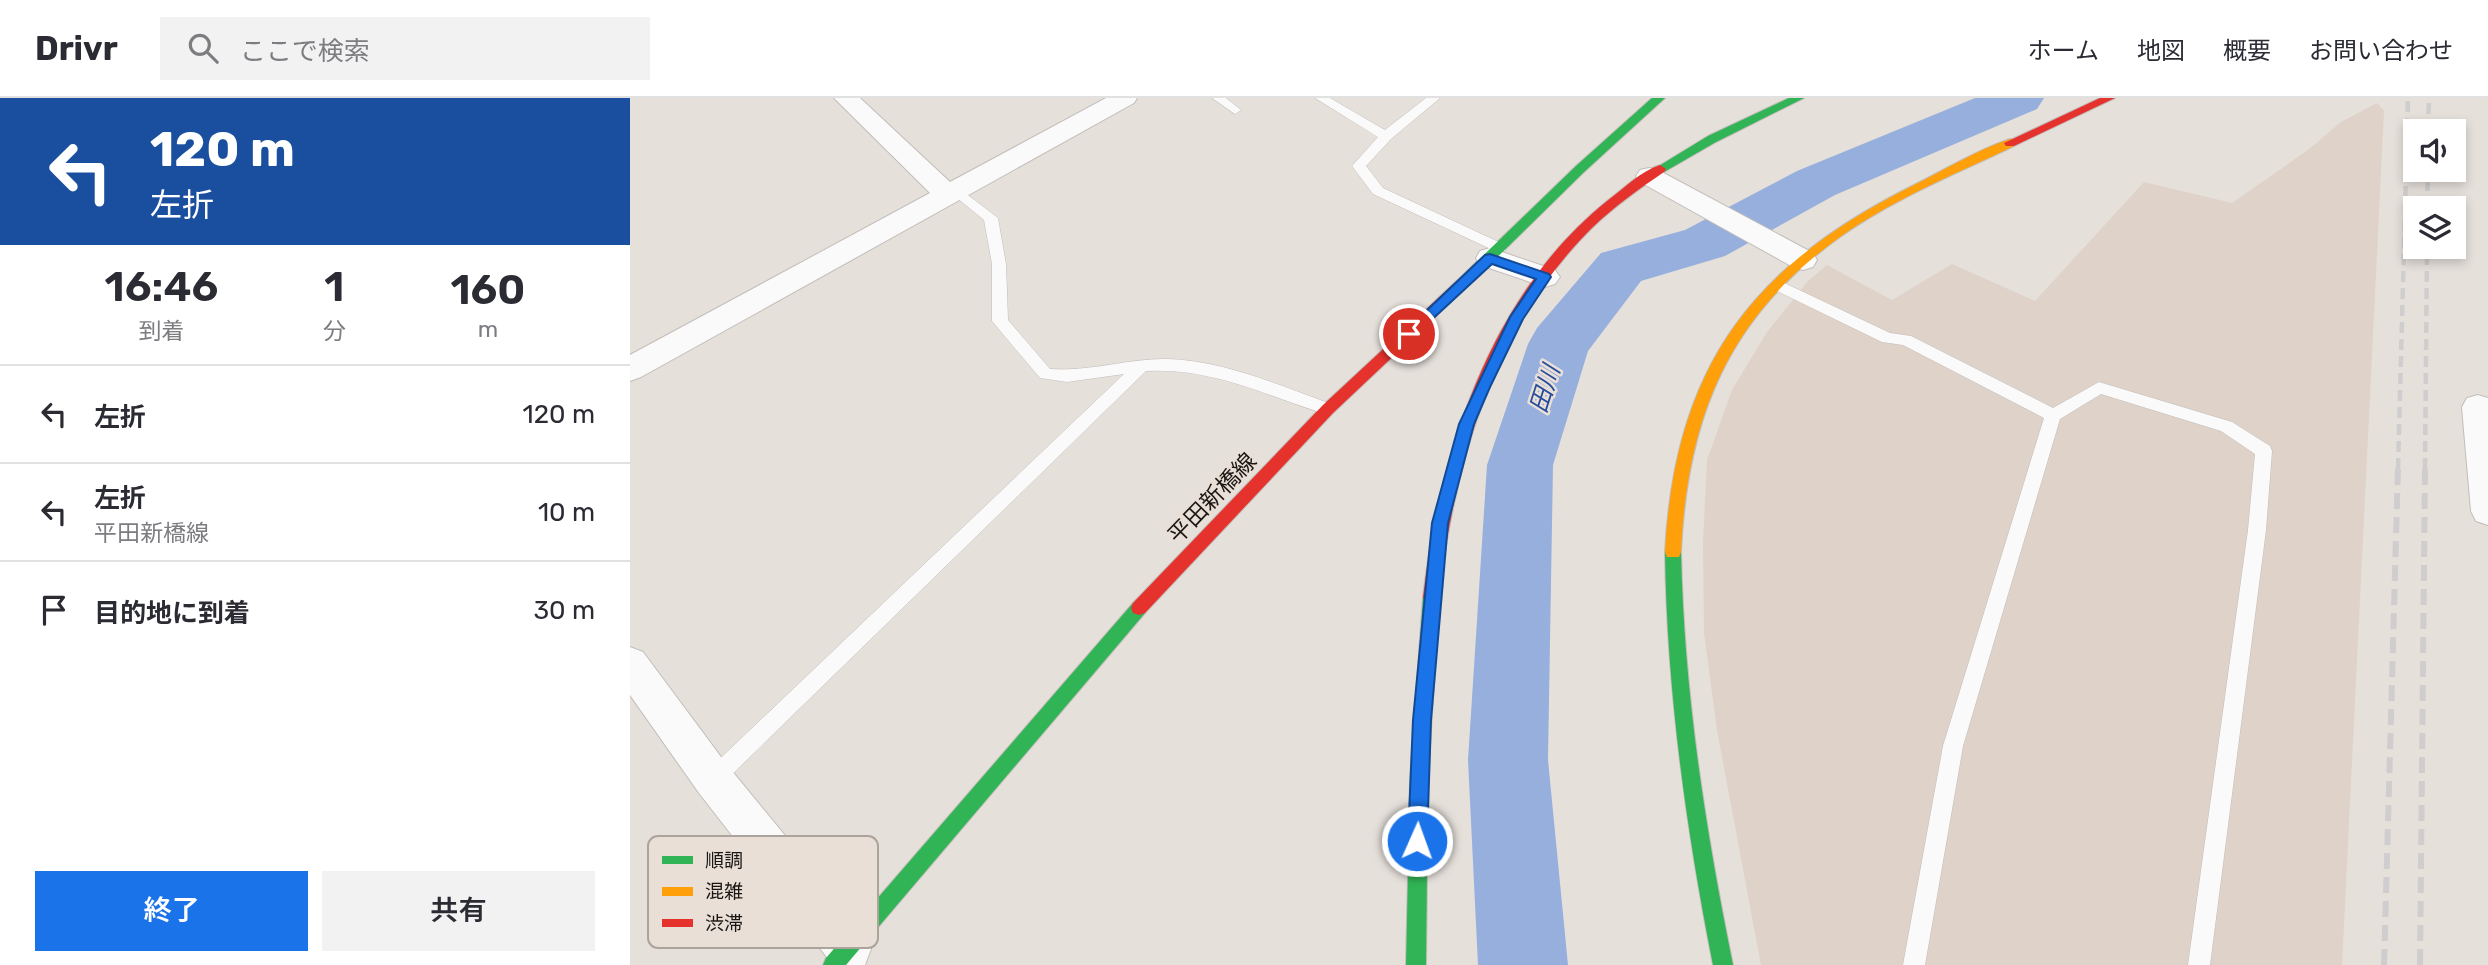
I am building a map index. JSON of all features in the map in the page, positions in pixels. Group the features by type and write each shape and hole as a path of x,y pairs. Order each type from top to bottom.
{"street":[{"path":"846,98 952,192"},
{"path":"630,369 1125,98"},
{"name":"平田新橋線","path":"878,913 1119,629 1328,409 1495,253 1580,169 1659,98"},
{"path":"1416,965 1422,720 1440,523 1467,424 1486,379 1517,317 1581,231 1699,146 1798,98"},
{"path":"1723,965 1706,883 1683,726 1673,580 1675,490 1686,440 1713,371 1797,256 1882,206 2041,127 2109,98"},
{"path":"1653,179 1797,256"},
{"path":"1495,253 1545,277"},
{"path":"2488,412 2478,407 2488,510"},
{"path":"630,664 754,836"}],"lane":[{"path":"1218,98 1235,110"},
{"path":"1321,98 1386,136"},
{"path":"1434,98 1386,136 1359,166 1378,191 1495,253"},
{"path":"952,192 991,218 999,264 1000,321 1046,374 1067,376 1157,364 1203,367 1328,409"},
{"path":"1778,285 1887,338 1906,340 2053,415"},
{"path":"713,779 1142,366"},
{"path":"1914,965 1953,746 2053,415 2099,388 2226,426 2264,451 2257,530 2199,965"}],"shaded area":[{"path":"2377,103 2384,111 2342,965 1761,965 1717,730 1704,633 1703,542 1707,460 1732,390 1767,332 1808,281 1827,265 1892,300 1952,264 2035,301 2144,182 2232,203 2308,150 2341,122"}],"waterway":[{"name":"田川","path":"1523,965 1508,760 1520,465 1559,344 1621,267 1705,243 1816,183 2019,98"}],"railway":[{"path":"2398,469 2408,98"},
{"path":"2428,119 2429,98"},
{"path":"2427,196 2428,182"},
{"path":"2425,469 2427,259"},
{"path":"2384,965 2398,467"},
{"path":"2420,965 2425,467"}],"traffic: fast":[{"path":"1468,278 1580,169 1659,98"},
{"path":"1660,169 1712,139 1798,98"},
{"path":"1673,552 1681,708 1703,863 1723,965"},
{"path":"1416,965 1419,780 1431,597"},
{"path":"878,912 1139,608"},
{"path":"833,965 848,948"}],"traffic: slow":[{"path":"1673,552 1675,505 1683,459 1696,414 1714,372 1737,333 1765,296 1798,263 1836,234 1899,197 2010,143"}],"traffic: jam":[{"path":"2010,143 2109,98"},
{"path":"1431,597 1446,499 1459,450 1496,355 1549,270 1581,232 1619,199 1660,169"},
{"path":"1139,608 1328,409 1468,278"}],"route":[{"path":"1409,334 1490,258 1545,277 1517,317 1467,424 1440,523 1422,720 1417,841"}]}
